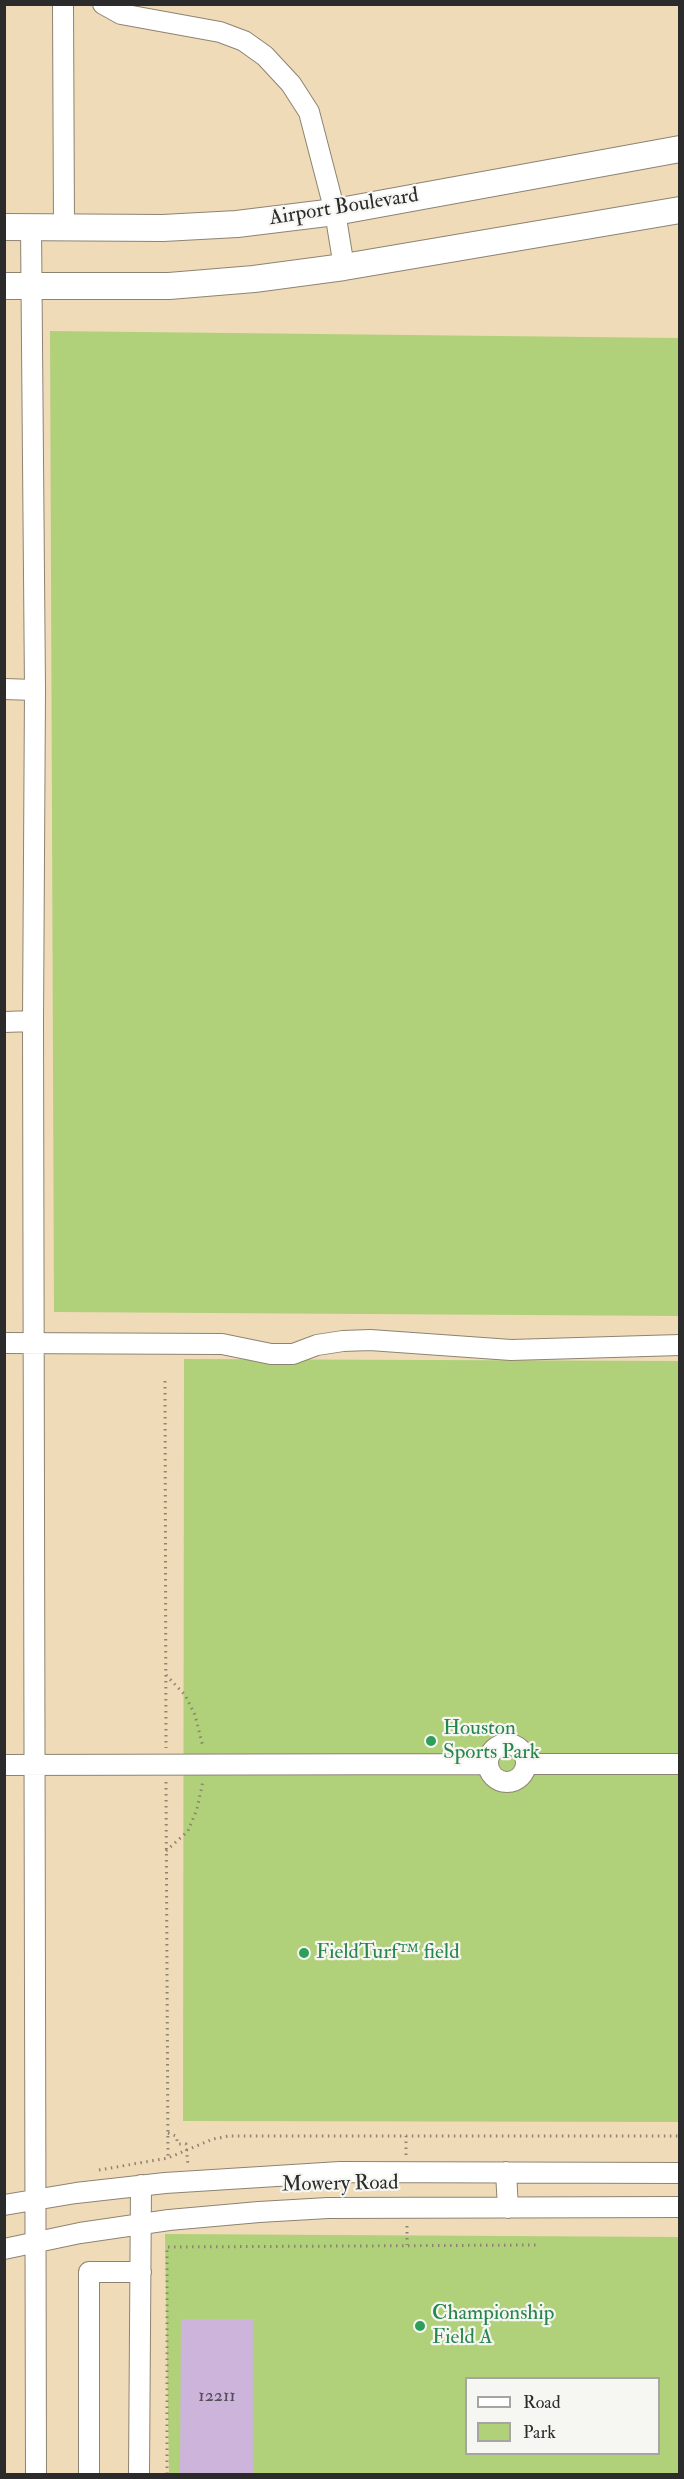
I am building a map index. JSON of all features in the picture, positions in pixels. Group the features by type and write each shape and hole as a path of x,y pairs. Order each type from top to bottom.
{"main road":[{"name":"Airport Boulevard","path":"4,227 163,228 237,224 335,212 680,149"},
{"path":"4,286 169,286 254,279 344,267 680,210"}],"street":[{"path":"63,4 64,228"},
{"path":"103,4 120,14 220,32 244,41 265,56 291,84 309,112 335,212 344,267"},
{"path":"31,228 35,690 33,1343 36,2475"},
{"path":"4,689 35,690"},
{"path":"4,1022 33,1021"},
{"path":"4,1343 222,1344 272,1354 293,1354 334,1342 370,1340 511,1350 680,1345"},
{"path":"507,1743 523,1752 526,1764 521,1776 510,1782 497,1780 487,1764 488,1757 495,1747 507,1743"},
{"path":"4,1765 487,1764"},
{"path":"526,1764 680,1764"},
{"name":"Mowery Road","path":"4,2205 141,2185 340,2172 680,2173"},
{"path":"507,2172 508,2208"},
{"path":"139,2475 141,2185"},
{"name":"Mowery Road","path":"4,2249 141,2224 259,2211 328,2208 680,2207"},
{"path":"89,2475 90,2272 141,2272"}],"path":[{"path":"167,2133 177,2136 178,2144 186,2144 188,2170"},
{"path":"97,2171 168,2158 213,2139 229,2136 680,2136"},
{"path":"406,2136 406,2160"},
{"path":"406,2219 407,2245"},
{"path":"167,2475 167,2247 537,2245"}],"green space":[{"path":"50,331 679,338 679,1316 54,1312"},
{"name":"Houston Sports Park","path":"184,1359 679,1361 679,2122 183,2121"},
{"path":"165,2234 679,2237 679,2474 169,2474"}],"building":[{"path":"181,2319 254,2319 254,2475 180,2475"}],"place":[{"name":"Houston Sports Park","path":"431,1741"},
{"name":"FieldTurf™ field","path":"304,1953"},
{"name":"Championship Field A","path":"420,2326"}]}
